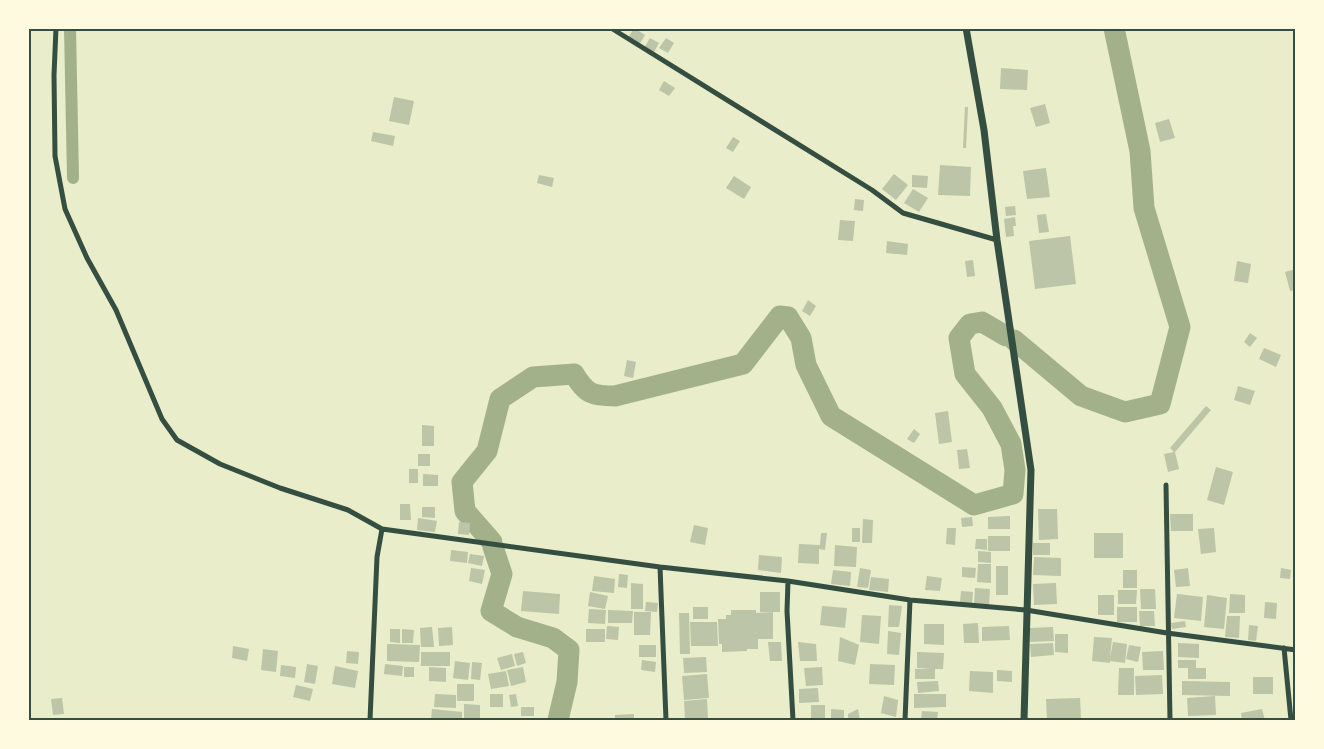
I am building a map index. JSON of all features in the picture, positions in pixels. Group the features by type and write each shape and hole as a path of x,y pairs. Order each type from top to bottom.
{"street":[{"path":"56,28 55,156 66,209 87,258 116,310 162,419 177,440 220,464 280,488 348,510 382,529 660,567 788,581 910,600 1026,610 1167,633 1296,650"},
{"path":"611,28 872,190 903,213 997,240"},
{"path":"966,28 984,130 997,240 1031,470 1023,720"},
{"path":"1166,485 1170,720"},
{"path":"370,720 377,557 382,529"},
{"path":"660,567 666,720"},
{"path":"788,581 787,610 793,720"},
{"path":"905,720 910,600"},
{"path":"1284,648 1291,720"}],"building":[{"path":"634,28 645,35 639,45 628,38"},
{"path":"650,38 659,43 653,54 644,48"},
{"path":"666,38 674,43 668,53 659,48"},
{"path":"1001,68 1028,70 1027,90 1000,89"},
{"path":"664,81 675,88 669,96 659,90"},
{"path":"394,97 414,101 409,125 389,121"},
{"path":"1045,104 1050,123 1036,127 1030,108"},
{"path":"965,107 968,107 966,148 963,148"},
{"path":"1169,119 1175,138 1160,142 1155,123"},
{"path":"373,132 395,136 393,146 371,141"},
{"path":"733,137 740,141 733,152 726,148"},
{"path":"940,165 971,167 970,196 938,195"},
{"path":"1046,168 1050,197 1027,199 1023,171"},
{"path":"894,174 908,185 896,200 882,189"},
{"path":"539,175 554,178 552,187 537,183"},
{"path":"912,175 928,176 927,188 912,187"},
{"path":"734,176 751,187 744,199 726,188"},
{"path":"913,189 928,198 919,212 904,203"},
{"path":"855,199 864,200 863,211 854,210"},
{"path":"1015,206 1016,215 1006,216 1005,207"},
{"path":"1046,214 1049,232 1039,233 1037,215"},
{"path":"1015,217 1014,236 1006,237 1004,219"},
{"path":"840,220 855,221 853,241 838,240"},
{"path":"1070,236 1076,284 1035,289 1029,241"},
{"path":"887,241 908,244 907,255 886,253"},
{"path":"973,260 975,276 967,277 965,261"},
{"path":"1237,261 1251,264 1248,283 1234,281"},
{"path":"1296,269 1296,290 1290,291 1285,272"},
{"path":"808,300 816,306 810,316 802,311"},
{"path":"1250,333 1257,338 1250,347 1244,342"},
{"path":"1264,348 1281,355 1276,367 1259,359"},
{"path":"627,360 636,362 633,378 624,376"},
{"path":"1238,386 1255,391 1250,405 1234,400"},
{"path":"1206,406 1211,410 1175,452 1179,469 1168,472 1164,454 1174,452 1170,448"},
{"path":"948,411 952,442 939,444 935,413"},
{"path":"422,425 434,426 434,446 422,446"},
{"path":"914,429 920,434 914,443 907,439"},
{"path":"967,449 970,468 959,469 957,450"},
{"path":"418,454 430,454 430,466 418,466"},
{"path":"1216,467 1233,472 1224,505 1207,500"},
{"path":"409,469 418,469 418,483 409,483"},
{"path":"423,474 438,475 438,486 423,486"},
{"path":"400,504 410,504 411,520 400,520"},
{"path":"422,507 435,507 435,518 422,517"},
{"path":"1038,509 1057,509 1058,539 1039,540"},
{"path":"1170,514 1193,514 1193,531 1171,531"},
{"path":"1010,516 1010,529 988,529 988,517"},
{"path":"972,517 973,526 962,527 961,518"},
{"path":"418,518 437,521 435,532 417,530"},
{"path":"863,519 873,520 872,543 862,543"},
{"path":"459,522 470,523 469,535 458,534"},
{"path":"694,525 708,528 705,545 690,542"},
{"path":"852,528 860,528 860,542 852,542"},
{"path":"947,528 956,528 955,545 946,544"},
{"path":"1214,528 1216,552 1201,554 1198,529"},
{"path":"821,533 827,533 825,550 819,549 819,564 798,563 799,544 820,545"},
{"path":"1094,533 1123,533 1123,558 1094,558"},
{"path":"988,536 1010,536 1010,551 988,551"},
{"path":"976,539 987,539 987,550 975,549"},
{"path":"1033,543 1050,543 1050,555 1033,555"},
{"path":"835,545 857,547 856,567 834,566"},
{"path":"451,550 468,552 467,563 450,561"},
{"path":"978,551 991,552 991,563 978,562"},
{"path":"470,554 484,556 482,566 468,563"},
{"path":"759,555 782,557 781,573 758,570"},
{"path":"1034,557 1061,558 1061,576 1033,575"},
{"path":"978,564 991,564 991,583 977,582"},
{"path":"996,566 1008,566 1008,595 996,595"},
{"path":"962,567 976,568 975,578 962,577"},
{"path":"471,568 485,570 482,584 469,581"},
{"path":"860,568 871,570 868,588 857,587"},
{"path":"1188,568 1190,586 1176,587 1174,570"},
{"path":"1281,568 1291,570 1290,579 1280,578"},
{"path":"833,570 851,572 850,586 831,584"},
{"path":"1123,570 1137,570 1137,588 1123,588"},
{"path":"619,574 628,575 627,588 618,587"},
{"path":"594,576 615,579 614,593 592,591"},
{"path":"927,576 942,578 940,591 925,590"},
{"path":"871,577 889,579 888,592 869,590"},
{"path":"631,583 643,584 643,609 631,609"},
{"path":"1056,583 1057,604 1034,605 1033,584"},
{"path":"975,588 990,589 989,606 974,605"},
{"path":"1140,589 1155,589 1156,609 1141,609"},
{"path":"1118,590 1137,590 1136,604 1118,604"},
{"path":"523,591 560,594 559,614 521,611"},
{"path":"961,591 973,592 972,604 960,603"},
{"path":"590,592 608,596 605,609 588,606"},
{"path":"760,592 780,592 780,612 760,612"},
{"path":"1177,594 1203,597 1201,621 1174,618"},
{"path":"1230,594 1245,595 1245,613 1229,613"},
{"path":"1098,595 1114,595 1114,615 1098,615"},
{"path":"1207,595 1227,598 1224,629 1204,627"},
{"path":"646,602 658,603 657,612 645,611"},
{"path":"1265,602 1277,603 1276,619 1264,618"},
{"path":"889,605 902,606 899,627 888,627"},
{"path":"822,606 847,608 845,628 820,625"},
{"path":"693,607 708,607 708,619 693,619"},
{"path":"1117,607 1137,607 1137,622 1117,622"},
{"path":"589,609 606,610 605,624 588,623"},
{"path":"608,610 633,611 632,623 608,623"},
{"path":"731,610 756,610 756,613 773,612 773,639 758,639 758,649 722,652 722,644 719,644 718,619 726,619 726,615 731,615"},
{"path":"1139,611 1154,611 1155,626 1140,626"},
{"path":"634,612 651,612 650,635 634,635"},
{"path":"679,613 689,613 690,654 680,654"},
{"path":"862,615 881,616 879,644 860,642"},
{"path":"1227,616 1240,616 1239,638 1225,637"},
{"path":"1185,621 1186,627 1172,629 1171,623"},
{"path":"690,622 717,622 718,646 691,646"},
{"path":"978,623 979,643 964,643 963,624"},
{"path":"924,624 944,624 944,645 924,644"},
{"path":"1249,625 1258,626 1256,641 1248,640"},
{"path":"607,626 619,627 618,640 606,639"},
{"path":"1009,626 1010,640 982,641 982,627"},
{"path":"432,627 434,647 421,647 420,628"},
{"path":"452,627 453,645 439,646 438,628"},
{"path":"1053,627 1054,641 1030,642 1029,628"},
{"path":"390,629 400,629 400,643 390,642"},
{"path":"402,629 414,630 413,643 402,643"},
{"path":"586,629 605,629 605,642 586,642"},
{"path":"888,631 901,633 899,655 887,654"},
{"path":"1055,634 1068,634 1068,653 1055,652"},
{"path":"840,637 859,645 855,665 838,661"},
{"path":"1094,637 1112,638 1110,658 1113,642 1127,644 1125,663 1092,661"},
{"path":"768,642 781,642 782,661 770,661"},
{"path":"798,642 816,644 817,661 800,661"},
{"path":"1053,643 1054,655 1031,657 1030,644"},
{"path":"1178,643 1199,644 1199,658 1178,657"},
{"path":"387,644 420,645 419,662 387,661"},
{"path":"639,645 656,645 656,657 639,657"},
{"path":"1129,645 1141,647 1138,662 1126,659"},
{"path":"233,646 249,649 247,661 232,658"},
{"path":"263,649 278,651 276,672 261,670"},
{"path":"347,651 359,652 358,664 346,663"},
{"path":"1163,651 1164,670 1143,670 1142,652"},
{"path":"421,652 450,652 450,666 421,666"},
{"path":"523,652 526,663 517,666 514,654"},
{"path":"917,652 944,653 943,669 935,669 935,679 915,679 915,669 932,669 917,668"},
{"path":"512,654 515,666 501,670 497,658"},
{"path":"706,657 707,672 684,673 683,658"},
{"path":"642,660 656,662 655,672 641,670"},
{"path":"1178,660 1196,660 1196,668 1206,668 1206,679 1188,679 1188,668 1178,668"},
{"path":"455,661 470,663 468,680 453,678"},
{"path":"472,662 482,663 480,680 471,679"},
{"path":"307,664 318,666 315,684 304,682"},
{"path":"385,664 403,666 402,676 384,674"},
{"path":"870,664 895,665 894,685 869,684"},
{"path":"281,665 296,667 295,678 280,676"},
{"path":"335,666 358,671 355,688 332,684"},
{"path":"404,667 414,667 414,677 404,677"},
{"path":"429,667 446,668 446,682 429,681"},
{"path":"523,667 526,682 511,686 507,670"},
{"path":"822,667 823,685 806,686 804,668"},
{"path":"1119,668 1134,668 1134,695 1118,695"},
{"path":"997,670 1012,671 1012,682 997,681"},
{"path":"506,671 509,686 491,689 488,674"},
{"path":"970,671 993,672 993,693 969,691"},
{"path":"707,674 709,698 684,700 682,676"},
{"path":"1162,675 1163,694 1136,695 1135,676"},
{"path":"1253,677 1273,677 1273,694 1253,694"},
{"path":"938,681 939,691 918,693 917,682"},
{"path":"1182,681 1230,682 1230,696 1182,695"},
{"path":"457,684 474,684 474,701 457,701"},
{"path":"296,685 313,689 310,701 293,697"},
{"path":"818,688 819,702 799,703 799,689"},
{"path":"435,694 456,695 456,708 434,707"},
{"path":"490,694 503,694 503,707 490,707"},
{"path":"516,694 518,706 511,707 509,695"},
{"path":"914,694 946,694 946,707 914,708"},
{"path":"884,696 898,700 896,717 881,713"},
{"path":"1215,696 1216,715 1188,716 1187,698"},
{"path":"62,698 64,714 53,715 51,699"},
{"path":"1080,698 1081,719 1047,720 1046,699"},
{"path":"707,699 708,720 685,720 684,701"},
{"path":"464,704 480,705 480,720 464,720"},
{"path":"811,705 825,705 825,718 811,718"},
{"path":"521,707 534,707 534,716 521,716"},
{"path":"432,709 462,712 462,720 431,719"},
{"path":"831,709 844,710 844,720 831,720"},
{"path":"858,709 860,720 848,720 848,714"},
{"path":"1262,709 1265,720 1242,720 1241,713"},
{"path":"922,711 938,712 937,720 921,720"},
{"path":"634,714 634,720 615,720 615,715"}],"waterway":[{"path":"70,28 73,178"},
{"path":"1014,340 1081,396 1125,412 1160,404 1180,327 1144,208 1140,151 1114,28"},
{"path":"492,542 465,511 462,482 487,451 500,399 533,377 574,374 586,390 595,394 615,396 743,364 780,316 788,317 801,338 806,365 831,416 974,505 1013,494 1015,470 1011,444 992,408 965,374 959,338 970,324 982,322 1006,336"},
{"path":"493,547 502,574 491,611 517,627 553,638 569,650 567,682 558,720"}]}
